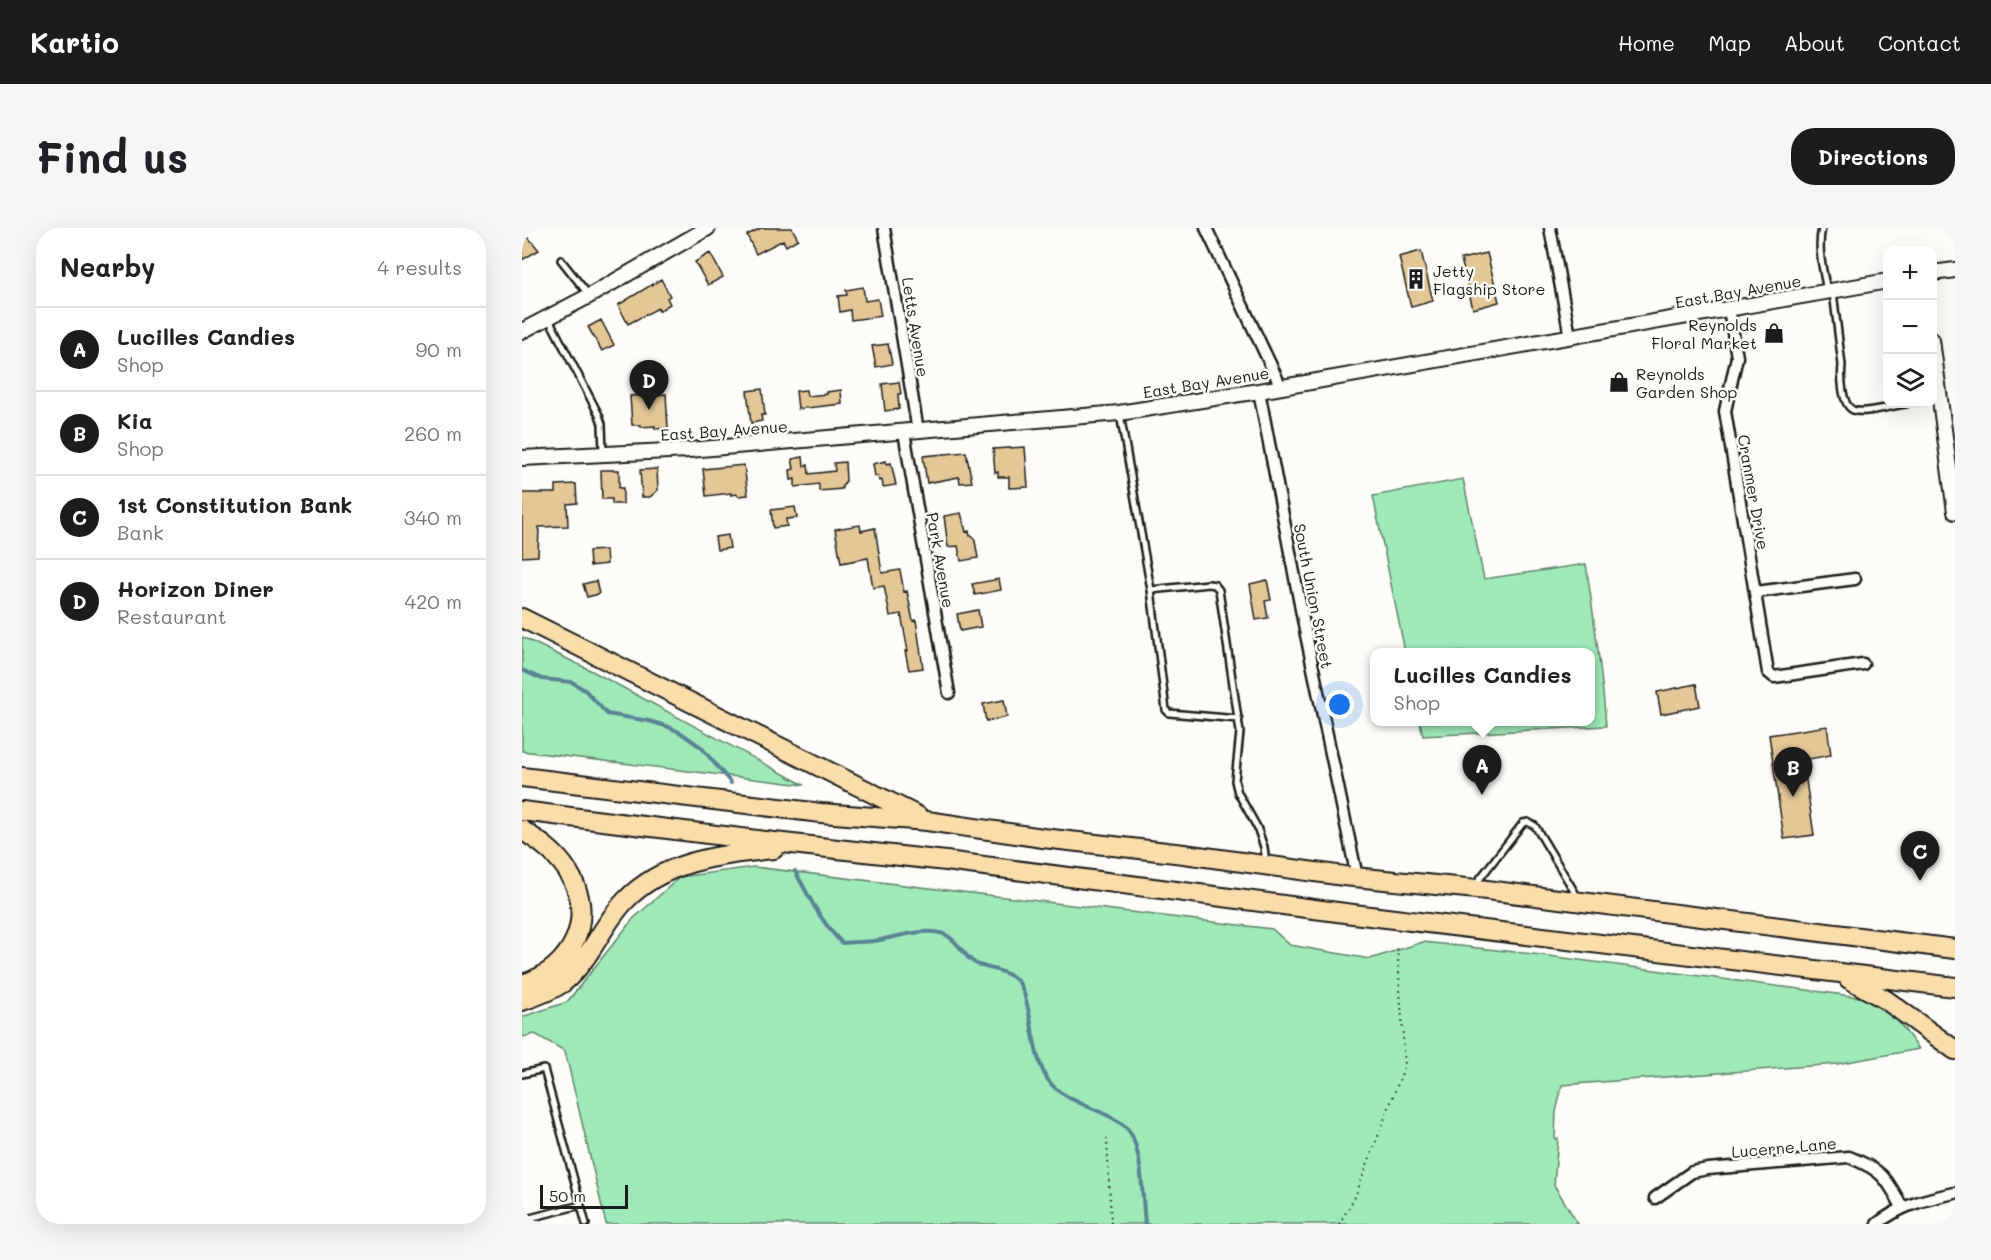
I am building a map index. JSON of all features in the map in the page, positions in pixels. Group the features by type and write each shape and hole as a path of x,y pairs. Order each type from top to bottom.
{"highway":[{"path":"522,618 927,821"},
{"path":"522,777 821,813 927,821 1043,838 1955,949"},
{"path":"522,811 946,861 1836,974 1955,987"},
{"path":"522,830 539,840 567,870 578,893 580,910 578,933 566,957 546,974 522,984"},
{"path":"522,1001 543,994 564,982 581,963 624,901 658,875 684,864 716,856 808,845"},
{"path":"1836,974 1863,986 1886,1000 1955,1050"}],"street":[{"path":"522,331 589,296 708,228"},
{"name":"Letts Avenue","path":"884,228 911,431"},
{"path":"1206,228 1281,387"},
{"path":"1550,228 1570,336"},
{"path":"1937,272 1955,270"},
{"name":"East Bay Avenue","path":"522,458 689,450 1119,413 1259,391 1883,282"},
{"name":"Cranmer Drive","path":"1729,309 1737,357 1725,411 1768,672 1774,677 1863,664"},
{"name":"South Union Street","path":"1259,391 1305,630 1357,877"},
{"path":"1937,404 1955,512"},
{"name":"Park Avenue","path":"911,431 949,693"},
{"path":"1756,592 1855,579"},
{"name":"Lucerne Lane","path":"1655,1198 1692,1172 1849,1157 1883,1174 1902,1207"},
{"path":"1877,1224 1902,1207 1920,1200 1955,1193"}],"lane":[{"path":"1822,228 1820,252 1830,291 1845,398 1853,410 1883,408"},
{"path":"561,260 589,296"},
{"path":"548,318 599,415 602,424 603,454"},
{"path":"1119,413 1151,590 1166,710 1169,713 1239,719"},
{"path":"1151,590 1209,584 1215,585 1219,590 1239,719 1240,732 1235,782 1264,847 1266,865"},
{"path":"1473,889 1523,823 1528,822 1535,826 1580,903"},
{"path":"522,1074 544,1069 586,1224"},
{"path":"522,1220 580,1205"}],"path":[{"path":"1339,1224 1355,1197 1405,1065 1397,944"},
{"path":"1107,1138 1111,1224"}],"green space":[{"path":"1463,479 1484,579 1586,564 1606,726 1423,736 1421,726 1595,726 1595,648 1404,648 1373,496"},
{"path":"522,637 590,670 804,785 522,751"},
{"path":"754,867 1272,929 1290,945 1370,959 1423,942 1541,955 1882,1000 1919,1049 1837,1064 1562,1085 1556,1112 1555,1139 1558,1138 1554,1185 1578,1224 606,1224 565,1051 535,1034 522,1037 522,1017 567,1002 633,919 680,877"}],"building":[{"path":"761,228 792,228 798,239 786,246 783,240 756,254 747,235"},
{"path":"522,230 539,250 522,260"},
{"name":"Jetty Flagship Store","path":"1421,251 1433,301 1411,307 1399,257"},
{"path":"710,253 723,277 708,285 695,262"},
{"path":"1487,253 1499,302 1473,309 1461,259"},
{"path":"661,279 670,296 667,298 670,304 628,324 618,305"},
{"path":"863,287 865,301 878,299 881,316 851,320 850,310 840,312 838,296 847,295 846,290"},
{"path":"601,320 614,345 602,351 588,327"},
{"path":"888,344 892,364 876,367 872,346"},
{"path":"899,382 901,394 898,394 899,409 885,411 882,384"},
{"path":"762,389 765,415 761,415 762,421 751,423 747,391"},
{"path":"806,390 807,396 841,390 842,404 798,409 796,391"},
{"path":"666,394 668,428 655,429 655,426 632,425 630,396"},
{"path":"1025,447 1028,487 1009,488 1009,477 998,477 998,472 995,473 993,449"},
{"path":"966,452 972,482 960,483 959,477 927,483 923,456"},
{"path":"803,457 804,466 808,465 809,474 835,471 834,463 845,462 846,481 842,489 819,491 819,484 795,487 795,479 791,480 790,470 794,469 792,459"},
{"path":"886,461 887,464 891,463 896,485 883,487 882,480 879,481 878,476 875,476 873,464"},
{"path":"744,465 748,495 738,496 737,494 731,495 731,493 706,496 703,469"},
{"path":"657,469 658,490 650,497 642,497 640,470"},
{"path":"601,470 619,470 619,488 623,488 623,504 612,504 612,499 602,499"},
{"path":"576,484 577,503 567,504 568,526 539,527 538,556 522,557 522,493 556,493 556,485"},
{"path":"795,507 797,518 786,519 787,526 773,528 771,510"},
{"path":"961,513 966,532 969,531 975,541 978,558 961,561 958,546 948,547 944,516"},
{"path":"860,525 861,531 875,528 882,573 900,570 913,621 916,620 923,668 909,670 901,614 890,616 884,586 873,588 868,558 841,563 835,529"},
{"path":"728,535 730,548 717,550 715,537"},
{"path":"606,550 607,564 590,566 589,551"},
{"path":"999,579 1001,590 975,595 972,584"},
{"path":"1267,580 1271,600 1265,601 1268,618 1256,620 1250,584"},
{"path":"596,581 599,594 587,597 583,584"},
{"path":"978,610 981,627 960,631 957,614"},
{"path":"1696,684 1700,706 1661,714 1657,692"},
{"path":"1004,700 1007,717 986,721 983,704"},
{"path":"1827,726 1831,755 1803,760 1814,835 1784,839 1769,735"}],"waterway":[{"path":"522,670 542,679 572,682 586,691 607,714 649,721 681,733 701,747 731,783"},
{"path":"795,871 810,900 842,943 874,941 920,932 938,933 951,938 974,963 1015,978 1026,999 1038,1059 1048,1080 1068,1097 1119,1121 1128,1129 1133,1138 1140,1169 1145,1224"}],"place":[{"name":"Jetty Flagship Store","path":"1416,279"},
{"name":"Reynolds Floral Market","path":"1774,333"},
{"name":"Reynolds Garden Shop","path":"1619,382"},
{"name":"Horizon Diner","path":"649,410"},
{"name":"Lucilles Candies","path":"1482,795"},
{"name":"Kia","path":"1793,797"},
{"name":"1st Constitution Bank","path":"1920,881"}]}
